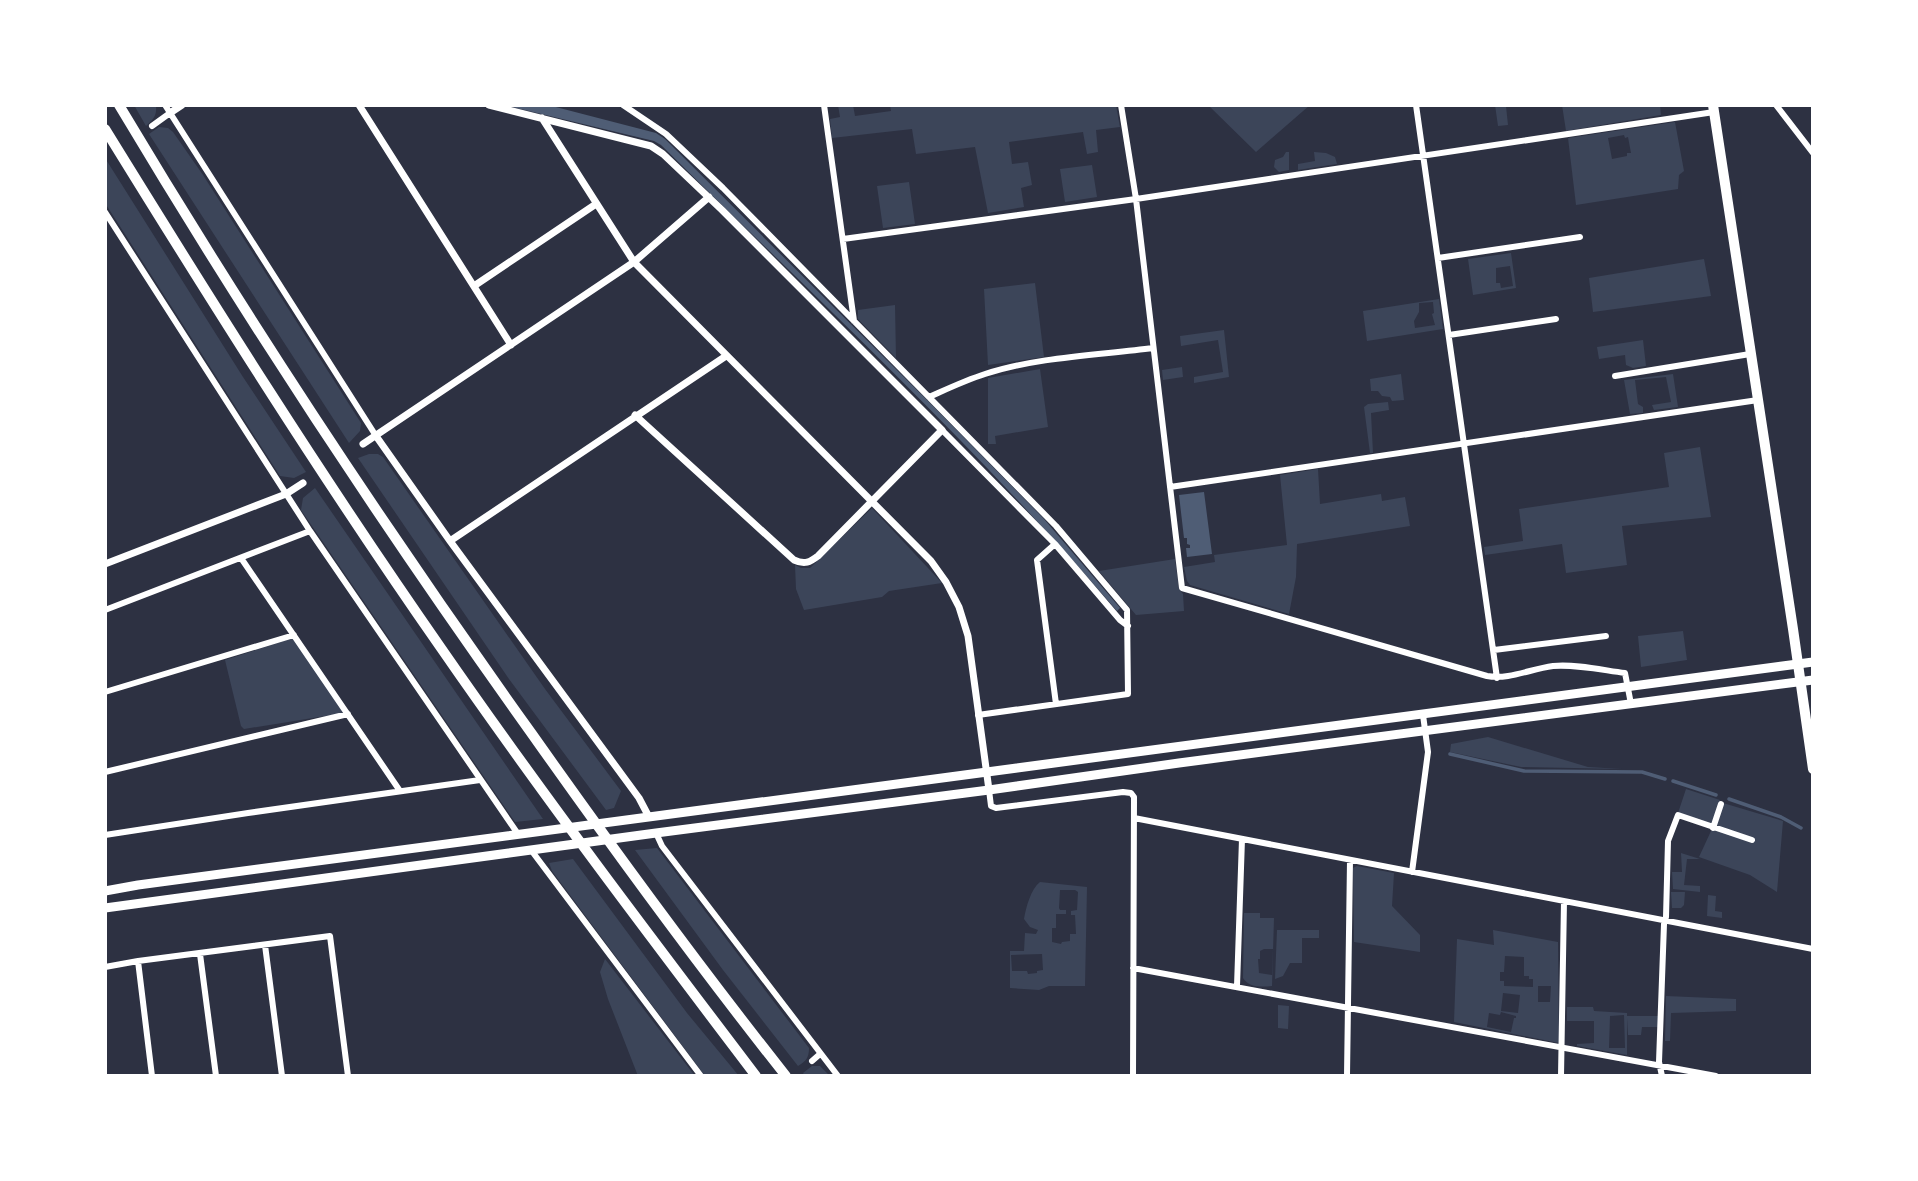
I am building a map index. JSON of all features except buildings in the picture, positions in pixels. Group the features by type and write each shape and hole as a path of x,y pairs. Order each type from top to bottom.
{"highway":[{"path":"119,105 332,446 454,625 620,857 786,1076"},
{"path":"1714,108 1813,769"},
{"path":"105,129 315,462 441,648 593,861 756,1076"}],"main road":[{"path":"105,891 1813,662"},
{"path":"105,908 1813,680"}],"street":[{"path":"165,105 376,436 639,798 649,817"},
{"path":"152,126 182,105"},
{"path":"359,105 511,345"},
{"path":"489,105 652,146 663,154 1055,544 1128,626"},
{"path":"624,105 666,134 723,188 1063,535 1127,610 1128,694 978,715"},
{"path":"824,105 854,321"},
{"path":"1121,105 1136,199 1182,588 1497,678 1554,666 1625,673 1631,704"},
{"path":"1416,105 1497,678"},
{"path":"1776,105 1813,153"},
{"path":"843,239 1136,199 1714,108"},
{"path":"542,117 634,262 931,561 946,582 959,607 968,636 991,806 996,808 1123,792 1131,793 1134,797 1133,1076"},
{"path":"363,444 634,262 709,197"},
{"path":"474,286 596,204"},
{"path":"105,212 310,531 518,834"},
{"path":"1438,258 1580,237"},
{"path":"1449,335 1556,319"},
{"path":"929,397 985,374 1036,362 1153,348"},
{"path":"1615,376 1751,354"},
{"path":"450,541 726,356"},
{"path":"1170,487 1758,400"},
{"path":"635,415 794,560 801,563 809,563 818,556 942,430"},
{"path":"105,564 286,494 303,483"},
{"path":"105,610 310,531"},
{"path":"1055,544 1037,560 1056,704"},
{"path":"242,558 400,791"},
{"path":"105,692 294,635"},
{"path":"1494,650 1606,636"},
{"path":"105,772 348,714"},
{"path":"1412,872 1428,752 1423,715"},
{"path":"105,835 480,780"},
{"path":"832,792 834,810"},
{"path":"1713,828 1721,804"},
{"path":"1662,1076 1659,1062 1668,841 1678,816 1752,840"},
{"path":"1134,818 1813,949"},
{"path":"656,833 662,846 838,1076"},
{"path":"1237,986 1242,839"},
{"path":"531,850 701,1076"},
{"path":"1347,1076 1350,860"},
{"path":"1561,1076 1564,901"},
{"path":"105,967 330,936 348,1076"},
{"path":"265,945 282,1076"},
{"path":"200,954 216,1076"},
{"path":"138,961 152,1076"},
{"path":"1133,968 1716,1076"},
{"path":"812,1061 821,1054"}],"shaded area":[{"path":"134,105 156,105 154,117 146,126"},
{"path":"504,105 548,105 656,133 665,139 1044,519 1120,608 1117,611 1008,490 894,373 661,145 654,141"},
{"path":"838,105 853,105 855,116 891,111 890,105 1116,105 1120,127 1096,130 1098,152 1087,154 1083,132 1009,142 1012,164 1028,162 1032,185 1021,188 1024,207 988,213 975,147 916,154 912,129 832,138 830,119 840,117"},
{"path":"1208,105 1310,105 1256,152"},
{"path":"1495,105 1513,105 1506,106 1508,125 1498,126"},
{"path":"1562,105 1660,105 1661,115 1566,131"},
{"path":"1675,122 1684,171 1679,175 1678,189 1576,205 1568,138","holes":["1624,135 1625,138 1628,137 1631,153 1612,159 1608,138"]},
{"path":"159,127 173,132 203,175 361,423 360,431 349,443 149,134"},
{"path":"1289,152 1289,170 1279,172 1274,167 1275,160 1283,157"},
{"path":"1314,152 1335,157 1337,164 1298,170 1298,164 1315,161"},
{"path":"105,158 306,472 294,478 280,476 105,203"},
{"path":"1092,165 1097,197 1065,202 1060,169"},
{"path":"909,182 915,224 883,228 877,186"},
{"path":"1511,253 1516,288 1473,295 1468,259","holes":["1510,266 1513,286 1501,288 1500,283 1496,283 1496,268"]},
{"path":"1704,259 1711,296 1593,312 1589,278"},
{"path":"1035,283 1044,357 988,365 984,289"},
{"path":"1439,299 1443,329 1367,341 1363,311","holes":["1433,302 1435,325 1415,328 1419,303"]},
{"path":"895,305 896,358 858,319 858,310"},
{"path":"1224,330 1229,377 1194,383 1194,377 1223,372 1218,340 1181,346 1180,336"},
{"path":"1643,340 1646,366 1633,368 1626,365 1625,355 1599,359 1597,347"},
{"path":"1182,367 1183,377 1163,380 1162,370"},
{"path":"1040,369 1048,427 995,436 996,444 988,444 988,378"},
{"path":"1401,374 1404,400 1392,401 1378,391 1371,391 1370,379"},
{"path":"1673,374 1678,407 1654,410 1652,405 1671,402 1666,377 1635,380 1638,404 1643,407 1643,413 1630,414 1624,380"},
{"path":"1388,402 1389,410 1371,413 1373,453 1370,453 1364,407 1368,404"},
{"path":"1700,447 1711,517 1622,526 1627,565 1566,573 1562,544 1485,555 1484,547 1523,541 1519,509 1669,487 1664,453"},
{"path":"369,454 383,457 545,689 621,791 614,808 606,810 509,679 358,458"},
{"path":"1318,469 1320,504 1381,494 1382,501 1405,497 1410,526 1297,544 1296,577 1289,614 1190,585 1184,567 1215,562 1214,555 1287,545 1280,475"},
{"path":"315,488 543,819 515,822 301,510 303,498"},
{"path":"1204,492 1212,554 1187,557 1186,548 1190,548 1190,545 1187,544 1187,538 1184,538 1179,495"},
{"path":"872,508 942,583 889,591 882,597 804,610 796,589 795,565 810,568"},
{"path":"1175,559 1184,611 1136,615 1099,571"},
{"path":"1683,631 1687,660 1641,667 1638,636"},
{"path":"293,638 344,713 244,729 225,660"},
{"path":"1488,737 1588,767 1622,769 1521,767 1450,752 1451,744"},
{"path":"1686,789 1720,800 1712,824 1678,813"},
{"path":"1723,803 1783,821 1777,892 1750,875 1699,857 1711,831 1714,831"},
{"path":"657,848 809,1048 808,1057 798,1066 635,850"},
{"path":"1681,853 1700,859 1687,859 1684,885 1700,886 1700,892 1673,889 1672,872 1682,872"},
{"path":"573,859 687,1013 739,1076 705,1076 552,871 549,863"},
{"path":"1357,866 1394,873 1392,906 1420,935 1420,952 1354,942 1353,868"},
{"path":"1040,882 1087,887 1085,986 1049,986 1039,990 1010,988 1010,951 1024,951 1025,933 1036,934 1038,930 1030,927 1024,919 1029,899","holes":["1060,890 1078,892 1077,910 1071,911 1071,915 1075,915 1076,934 1070,934 1070,941 1061,944 1052,942 1056,914 1066,914 1066,910 1059,908","1042,954 1043,970 1028,974 1027,971 1012,971 1011,955"]},
{"path":"1671,892 1685,892 1684,905 1681,908 1672,908"},
{"path":"1708,895 1716,896 1715,911 1722,912 1722,918 1707,916"},
{"path":"1244,913 1260,913 1260,918 1274,918 1272,986 1252,985 1243,978","holes":["1273,949 1272,975 1259,973 1260,951"]},
{"path":"1277,930 1319,930 1319,938 1302,938 1302,963 1290,963 1283,976 1275,979"},
{"path":"1493,930 1558,942 1559,1043 1454,1022 1457,939 1494,945","holes":["1505,956 1524,957 1524,976 1533,979 1533,987 1504,986 1504,981 1500,981 1500,972 1504,972","1538,986 1551,986 1550,1002 1538,1002","1503,993 1520,995 1518,1013 1501,1011","1501,1012 1516,1016 1511,1032 1487,1027 1489,1013 1500,1015"]},
{"path":"605,959 695,1076 638,1076 600,972"},
{"path":"1666,996 1736,999 1736,1011 1671,1013 1670,1041 1665,1041"},
{"path":"1278,1005 1289,1006 1288,1029 1278,1028"},
{"path":"1567,1007 1593,1007 1594,1011 1627,1013 1627,1016 1658,1016 1658,1027 1642,1027 1641,1035 1628,1035 1627,1018 1627,1055 1577,1046 1594,1043 1594,1021 1567,1021","holes":["1624,1015 1625,1048 1609,1048 1610,1016"]},
{"path":"812,1066 820,1066 830,1076 805,1076 803,1073"}],"waterway":[{"path":"1450,754 1524,771 1642,772 1665,779"},
{"path":"1673,781 1716,795"},
{"path":"1729,799 1781,817 1801,828"}]}
